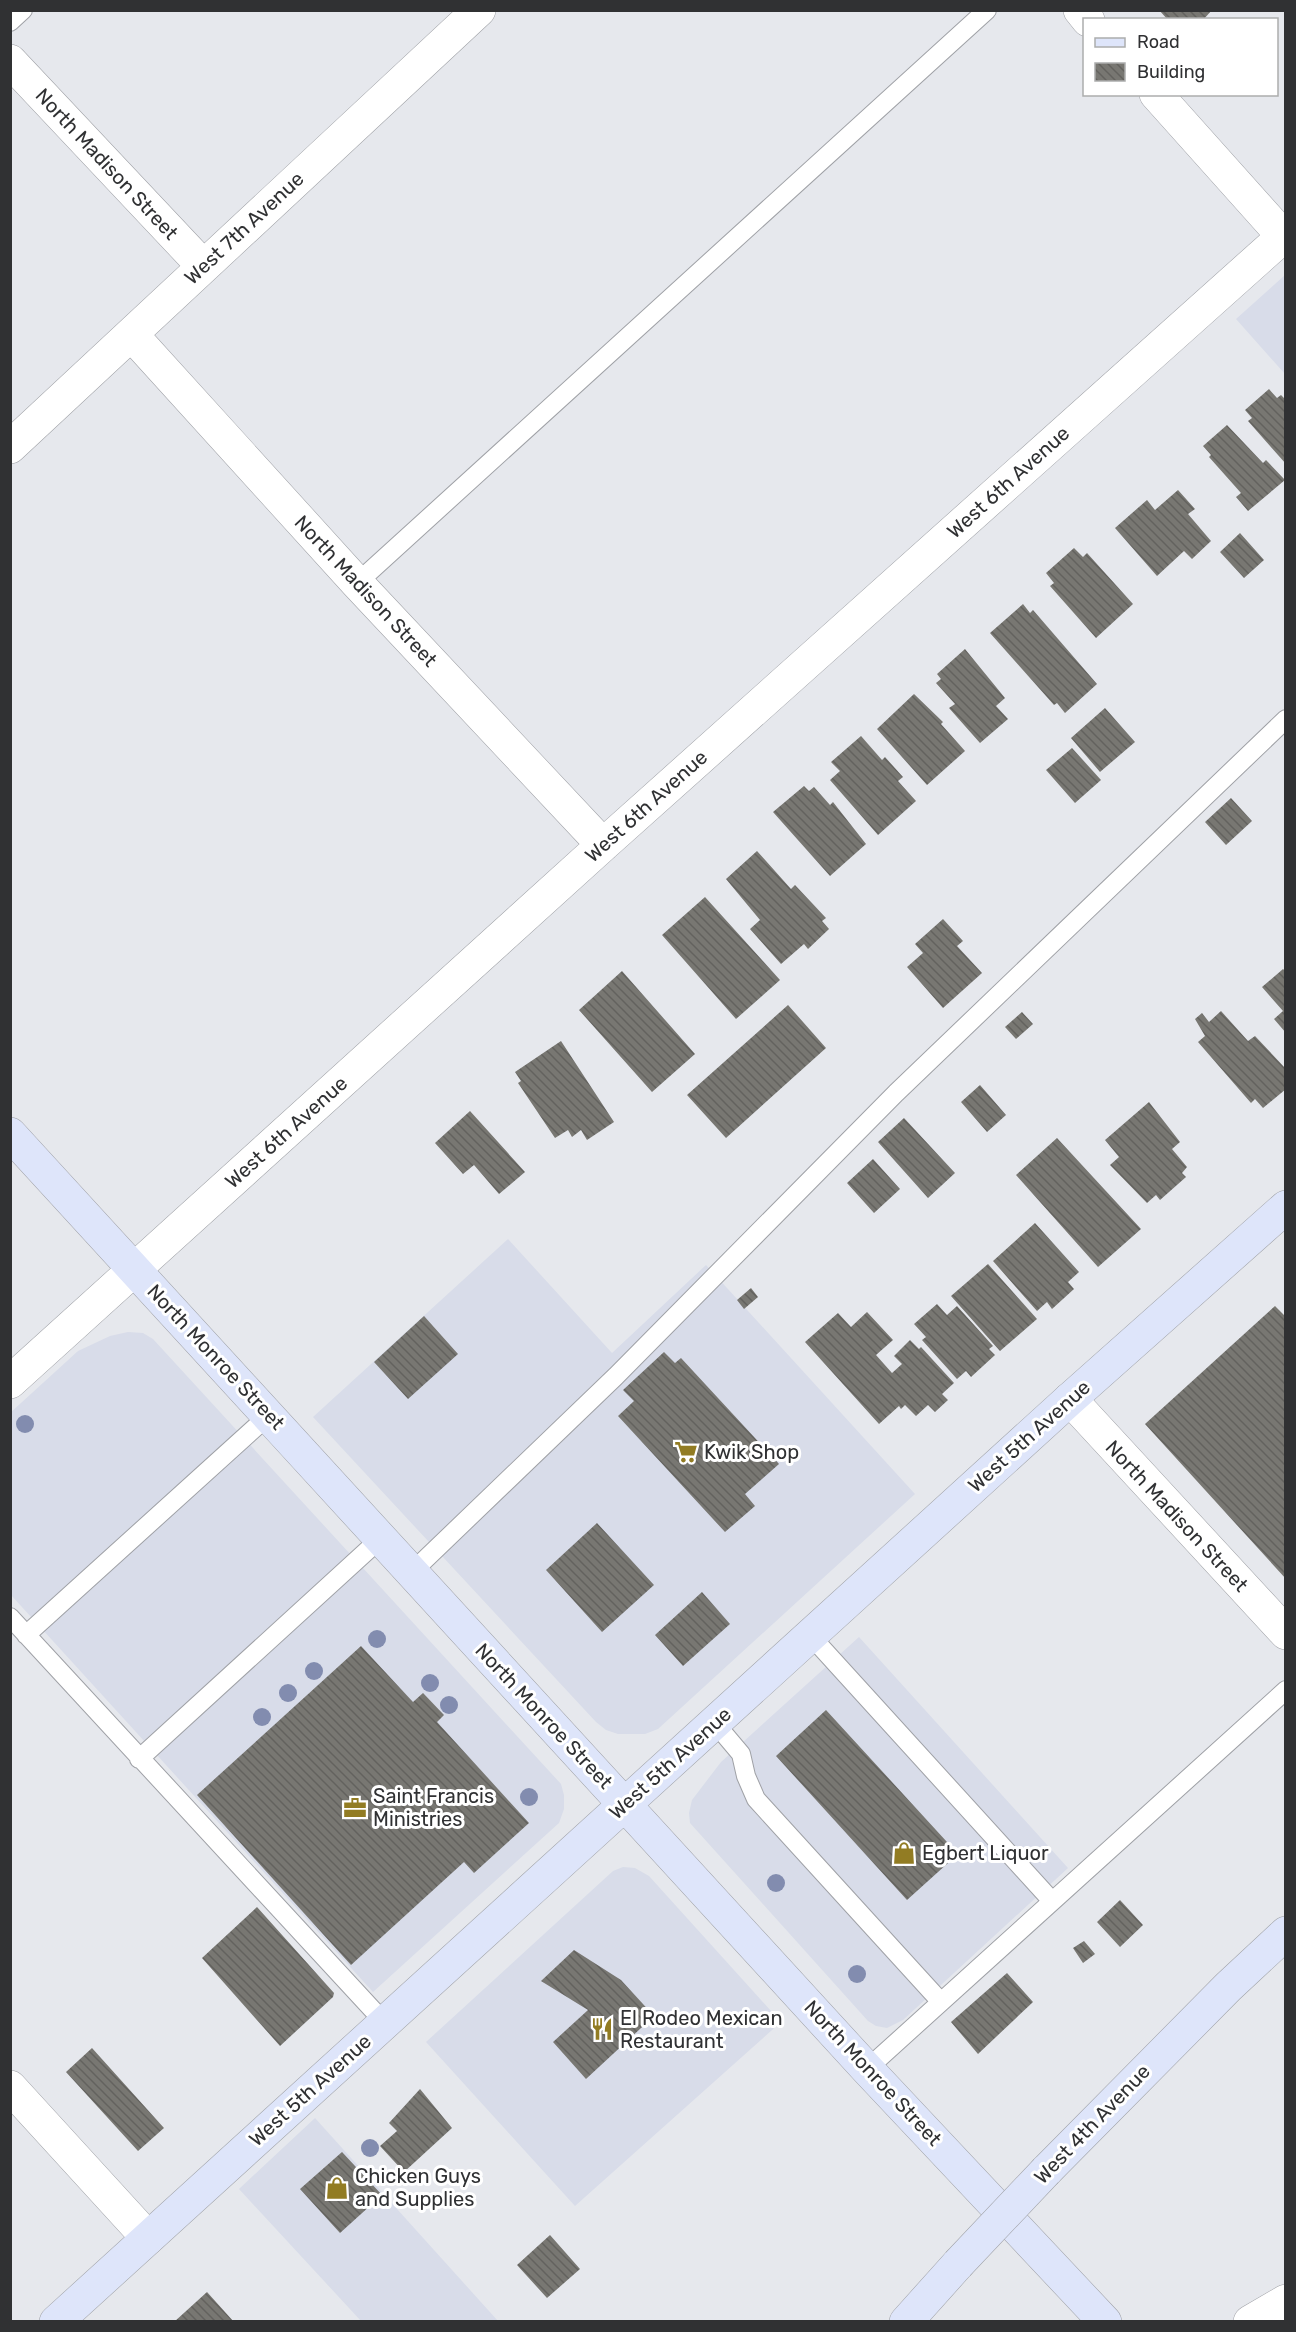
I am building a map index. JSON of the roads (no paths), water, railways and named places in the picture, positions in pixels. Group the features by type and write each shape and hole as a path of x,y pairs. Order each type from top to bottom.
{"street":[{"name":"West 7th Avenue","path":"10,447 479,10"},
{"name":"North Madison Street","path":"10,61 203,266"},
{"path":"1158,96 1284,235"},
{"name":"West 6th Avenue","path":"10,1382 603,845 1284,235"},
{"name":"North Madison Street","path":"132,334 357,583 603,845"},
{"name":"North Monroe Street","path":"10,1134 867,2068 1105,2322"},
{"name":"West 5th Avenue","path":"56,2322 1070,1399 1286,1207"},
{"name":"North Madison Street","path":"1070,1399 1286,1633"},
{"name":"West 4th Avenue","path":"906,2322 1046,2171 1228,1987 1286,1934"},
{"path":"10,2087 148,2238"},
{"path":"1250,2322 1286,2301"}],"lane":[{"path":"10,22 22,10"},
{"path":"357,583 987,10"},
{"path":"412,1572 616,1376 896,1093 1286,719"},
{"path":"26,1635 269,1415"},
{"path":"140,1759 381,1538"},
{"path":"10,1617 384,2022"},
{"path":"810,1635 1052,1901"},
{"path":"867,2068 1286,1690"},
{"path":"714,1722 741,1754 746,1776 756,1799 941,2002"}],"place":[{"name":"Kwik Shop","path":"686,1452"},
{"name":"Saint Francis Ministries","path":"355,1808"},
{"name":"Egbert Liquor","path":"904,1853"},
{"name":"El Rodeo Mexican Restaurant","path":"602,2029"},
{"name":"Chicken Guys and Supplies","path":"337,2188"}]}
